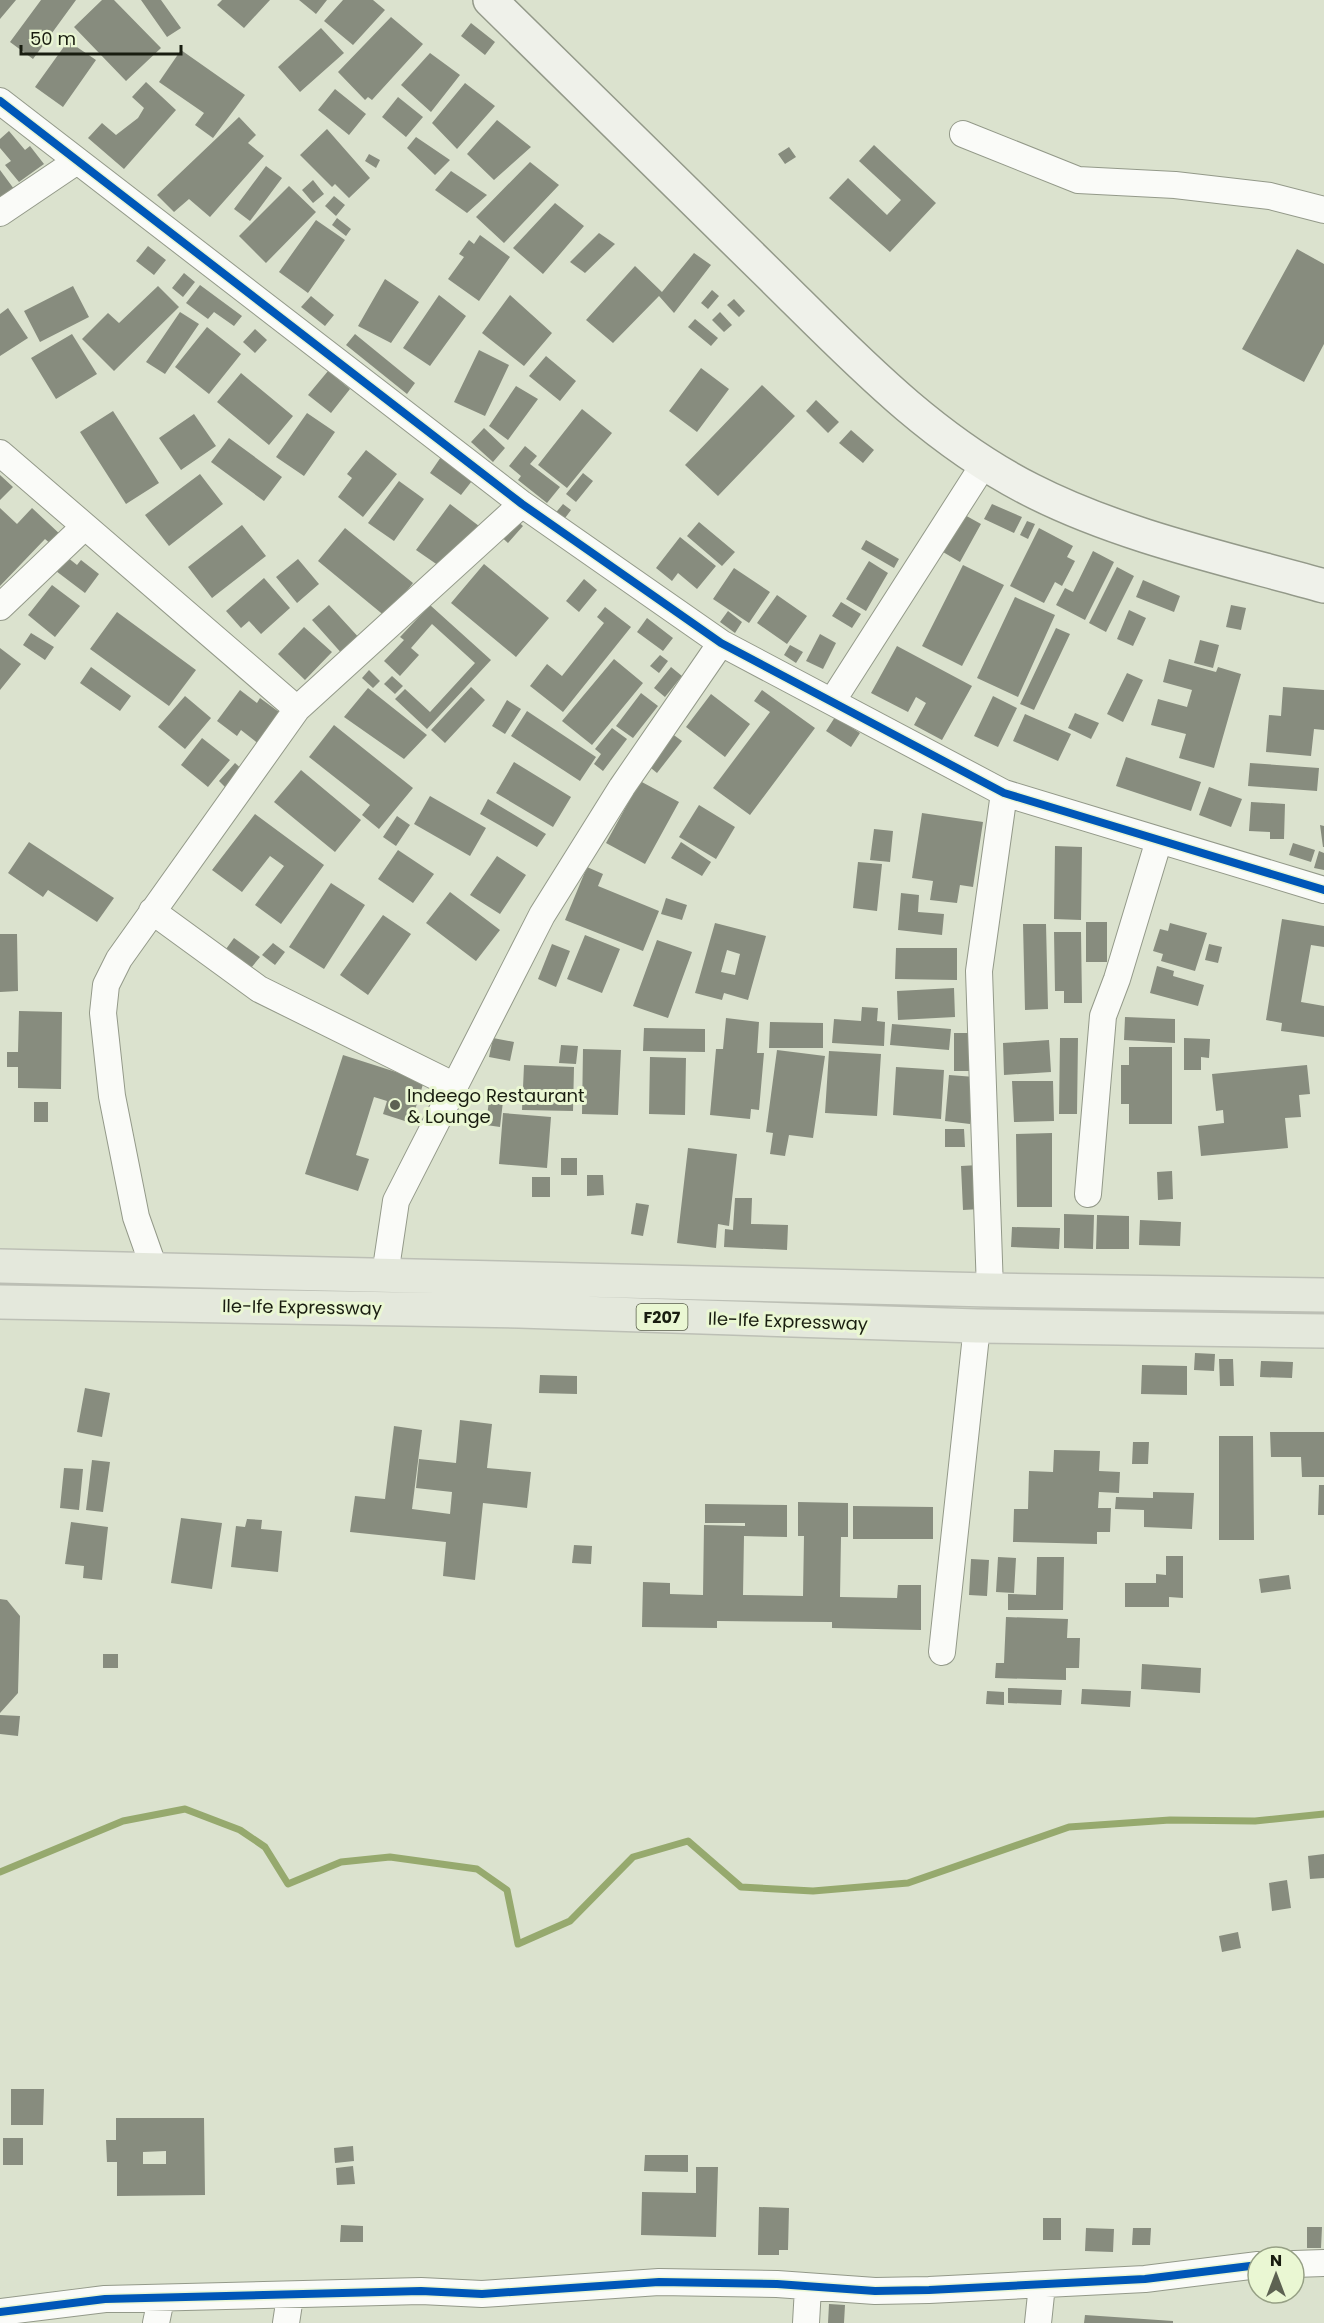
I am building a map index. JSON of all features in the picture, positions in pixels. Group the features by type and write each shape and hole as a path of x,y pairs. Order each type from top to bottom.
{"main road":[{"path":"490,0 848,351 938,434 984,464 1032,491 1112,523 1191,549 1324,586"},
{"name":"Ile-Ife Expressway","path":"0,1266 990,1290 1324,1295"},
{"path":"583,1280 586,1315"},
{"name":"Ile-Ife Expressway","path":"0,1302 507,1310 586,1315 977,1326 1324,1331"}],"street":[{"path":"0,101 522,504 721,643 833,700 1004,793 1324,890"},
{"path":"963,134 1078,180 1175,185 1258,195 1324,210"},
{"path":"0,213 77,161"},
{"path":"0,453 297,709"},
{"path":"833,700 984,464"},
{"path":"154,1268 134,1206 112,1096 103,1013 106,985 114,968 152,911 297,709 522,504"},
{"path":"0,607 84,527"},
{"path":"385,1275 396,1201 453,1084 542,915 622,787 721,643"},
{"path":"990,1290 979,970 1004,793"},
{"path":"1088,1194 1103,1016 1117,979 1159,840"},
{"path":"152,911 259,989 453,1084"},
{"path":"942,1652 977,1326"},
{"path":"1306,2264 1324,2263"},
{"path":"0,2312 105,2299 159,2311 290,2297 421,2291 482,2294 658,2282 758,2283 875,2291 1042,2285 1145,2279 1246,2266"},
{"path":"1038,2323 1042,2285"},
{"path":"806,2323 808,2288"},
{"path":"286,2323 290,2297"}],"building":[{"path":"0,0 16,0 0,19"},
{"path":"41,0 76,0 33,59 10,42"},
{"path":"102,0 114,0 161,48 126,81 74,27"},
{"path":"141,0 161,0 181,28 167,37"},
{"path":"222,0 270,0 244,28 217,5"},
{"path":"299,0 327,0 316,14"},
{"path":"343,0 373,0 385,10 353,45 324,21"},
{"path":"391,17 423,44 372,100 368,97 365,100 338,72"},
{"path":"471,23 495,42 485,55 461,36"},
{"path":"321,28 344,53 300,92 278,67"},
{"path":"68,41 96,60 63,107 35,87"},
{"path":"181,50 245,95 213,138 195,125 204,113 159,82"},
{"path":"430,53 460,75 431,112 401,85"},
{"path":"146,82 176,110 124,169 88,138 102,123 116,135 138,118 144,108 132,97"},
{"path":"465,83 495,106 457,149 432,123"},
{"path":"335,89 366,114 349,135 318,110"},
{"path":"398,97 423,117 406,137 382,117"},
{"path":"239,117 256,135 248,143 264,156 210,217 189,199 174,212 157,195"},
{"path":"497,120 531,147 494,180 467,154"},
{"path":"327,129 370,178 349,198 335,184 332,187 300,155"},
{"path":"9,131 25,150 30,146 44,164 19,182 5,165 11,161 0,148 0,139"},
{"path":"416,137 450,160 435,175 407,148"},
{"path":"874,145 936,203 890,252 829,198 848,178 887,215 901,200 859,161"},
{"path":"789,147 796,157 785,164 778,154"},
{"path":"369,154 380,160 376,168 365,161"},
{"path":"530,162 559,185 504,243 476,217"},
{"path":"266,166 282,178 250,221 234,209"},
{"path":"0,170 14,189 0,200"},
{"path":"451,171 487,195 467,213 435,190"},
{"path":"313,180 324,194 313,203 302,190"},
{"path":"289,186 316,212 266,263 239,236"},
{"path":"334,196 345,205 336,216 325,206"},
{"path":"555,203 584,226 543,274 513,248"},
{"path":"337,218 351,229 346,236 332,225"},
{"path":"316,220 345,240 308,293 279,272"},
{"path":"599,233 615,244 585,273 570,262"},
{"path":"480,235 510,257 479,301 448,279 464,257 459,254 469,240 474,244"},
{"path":"148,246 166,260 154,275 136,261"},
{"path":"1297,249 1324,264 1324,344 1304,382 1242,349"},
{"path":"694,253 711,265 674,313 659,296 613,343 586,320 635,266 662,292"},
{"path":"184,273 195,282 183,297 172,288"},
{"path":"385,279 419,302 391,343 358,326"},
{"path":"200,285 242,316 234,326 214,312 208,319 186,303"},
{"path":"73,286 89,317 40,342 24,311"},
{"path":"158,286 179,307 114,371 82,339 108,313 119,323"},
{"path":"712,290 719,296 708,309 701,303"},
{"path":"439,295 466,316 430,366 403,348"},
{"path":"510,295 552,333 524,366 482,333"},
{"path":"311,296 334,315 325,326 301,307"},
{"path":"734,299 745,311 739,317 727,305"},
{"path":"8,308 28,338 0,356 0,314"},
{"path":"180,312 199,324 165,374 146,362"},
{"path":"720,312 732,325 724,332 712,320"},
{"path":"695,319 718,338 711,346 688,327"},
{"path":"207,327 241,354 209,394 175,367"},
{"path":"255,329 267,340 255,353 243,342"},
{"path":"72,334 97,374 56,399 31,358"},
{"path":"355,334 415,383 407,394 346,345"},
{"path":"479,350 509,365 485,416 454,402"},
{"path":"546,356 576,381 560,401 529,376"},
{"path":"701,368 729,389 697,432 669,411"},
{"path":"328,371 350,389 331,413 308,395"},
{"path":"241,373 293,416 269,445 217,402"},
{"path":"762,385 795,416 718,496 685,465"},
{"path":"516,386 538,399 508,440 489,426"},
{"path":"816,400 839,422 828,433 806,411"},
{"path":"582,409 612,433 567,488 538,465"},
{"path":"113,411 159,483 126,504 80,432"},
{"path":"307,413 335,432 304,476 276,457"},
{"path":"194,414 216,446 181,470 159,438"},
{"path":"484,428 505,448 493,462 471,442"},
{"path":"851,430 874,450 863,463 839,443"},
{"path":"229,438 282,477 264,501 211,462"},
{"path":"525,446 537,456 530,464 560,487 547,503 518,480 521,476 509,466"},
{"path":"366,450 397,474 363,517 338,497 352,478 347,474"},
{"path":"443,454 475,477 461,495 430,473"},
{"path":"583,473 593,481 576,502 566,494"},
{"path":"200,474 223,504 169,546 145,515"},
{"path":"0,475 13,487 0,500"},
{"path":"399,481 424,499 394,541 368,523"},
{"path":"450,504 479,526 445,570 416,550"},
{"path":"563,504 571,510 562,522 553,516"},
{"path":"992,504 1022,517 1014,533 984,519"},
{"path":"0,508 17,524 32,508 62,536 53,546 45,539 0,586"},
{"path":"963,514 981,524 960,562 943,552"},
{"path":"513,517 523,526 508,543 498,534"},
{"path":"1027,521 1035,524 1028,539 1020,535"},
{"path":"699,522 735,552 722,566 687,536"},
{"path":"242,525 266,556 212,598 188,567"},
{"path":"345,528 413,583 386,617 318,561"},
{"path":"1039,528 1073,546 1067,557 1075,561 1062,586 1055,582 1044,603 1010,586"},
{"path":"680,537 716,566 697,589 678,573 672,581 656,568"},
{"path":"866,540 899,559 894,568 861,549"},
{"path":"1093,551 1114,562 1085,620 1056,605 1065,588 1073,592"},
{"path":"67,557 77,565 81,560 99,574 85,593 56,571"},
{"path":"298,559 319,584 297,603 276,577"},
{"path":"869,561 888,573 866,611 846,599"},
{"path":"484,564 549,618 516,657 451,603"},
{"path":"963,565 1004,585 962,666 922,646"},
{"path":"1117,567 1134,576 1106,632 1089,623"},
{"path":"734,568 770,592 749,623 713,599"},
{"path":"264,578 290,608 261,634 249,621 241,628 226,611"},
{"path":"584,579 597,590 579,612 566,601"},
{"path":"1143,580 1180,596 1174,612 1136,597"},
{"path":"52,585 80,606 55,637 28,615"},
{"path":"777,595 807,616 787,644 757,623"},
{"path":"1015,597 1055,615 1018,697 977,678"},
{"path":"841,602 861,614 852,628 832,616"},
{"path":"329,605 362,641 344,656 312,620"},
{"path":"430,605 491,660 427,729 395,699 405,689 430,712 475,663 432,624 411,648 419,655 400,676 384,661 404,640 400,637"},
{"path":"1231,605 1246,608 1241,630 1226,627"},
{"path":"605,607 631,627 563,712 530,686 547,664 562,676 604,623 597,617"},
{"path":"1129,610 1146,618 1133,646 1117,639"},
{"path":"728,611 742,622 735,633 720,622"},
{"path":"117,612 196,670 169,706 90,649"},
{"path":"647,618 673,638 663,651 637,632"},
{"path":"304,627 332,652 305,680 278,654"},
{"path":"1056,628 1070,634 1034,710 1020,704"},
{"path":"31,633 54,647 45,660 23,645"},
{"path":"820,634 836,643 823,669 806,661"},
{"path":"1200,640 1219,645 1213,668 1194,663"},
{"path":"790,645 803,652 796,663 784,655"},
{"path":"897,646 972,686 942,740 914,725 926,703 916,697 908,712 871,693"},
{"path":"0,648 21,664 0,690"},
{"path":"660,655 668,661 659,673 650,666"},
{"path":"614,659 643,683 592,745 562,721"},
{"path":"1169,659 1216,672 1218,667 1241,674 1214,768 1179,758 1186,734 1151,725 1158,699 1187,707 1192,690 1163,682"},
{"path":"91,667 131,696 120,711 80,683"},
{"path":"671,667 682,676 665,697 654,688"},
{"path":"369,670 380,681 373,688 362,678"},
{"path":"1127,673 1143,680 1123,722 1107,714"},
{"path":"392,676 403,686 395,694 384,684"},
{"path":"471,687 485,700 445,743 431,730"},
{"path":"1283,687 1324,690 1324,730 1314,729 1311,756 1266,752 1269,715 1281,716"},
{"path":"368,688 427,735 404,759 344,717"},
{"path":"240,690 257,703 260,698 279,712 276,716 283,722 264,748 241,730 237,736 217,721"},
{"path":"762,690 815,728 750,815 713,788 770,712 754,701"},
{"path":"641,693 658,706 633,738 616,726"},
{"path":"711,694 750,724 725,757 686,727"},
{"path":"185,696 211,718 185,749 158,727"},
{"path":"993,696 1017,708 998,747 974,736"},
{"path":"507,700 521,709 505,734 492,726"},
{"path":"527,711 596,757 580,781 511,736"},
{"path":"1075,713 1099,723 1091,739 1068,728"},
{"path":"1025,714 1071,734 1058,761 1013,741"},
{"path":"835,717 860,733 851,747 826,731"},
{"path":"334,725 413,788 379,829 362,815 370,805 309,757"},
{"path":"612,728 627,739 603,771 594,764 601,754 595,749"},
{"path":"671,733 682,741 657,773 646,764"},
{"path":"202,738 230,760 208,787 181,765"},
{"path":"1126,757 1201,782 1191,811 1116,786"},
{"path":"514,762 571,797 553,827 496,793"},
{"path":"235,763 244,771 227,789 219,781"},
{"path":"1250,763 1319,768 1317,791 1248,786"},
{"path":"301,770 361,820 335,852 274,802"},
{"path":"640,781 679,802 645,864 606,843"},
{"path":"1209,787 1242,799 1231,827 1199,815"},
{"path":"430,796 486,828 470,856 414,824"},
{"path":"488,799 546,834 537,847 480,814"},
{"path":"1251,802 1285,804 1284,839 1270,839 1270,832 1249,831"},
{"path":"699,805 735,827 716,859 679,837"},
{"path":"922,813 983,822 973,887 960,885 957,903 930,900 933,881 912,878"},
{"path":"255,814 324,865 281,924 255,905 284,866 270,856 242,892 212,870"},
{"path":"397,816 410,825 396,846 383,837"},
{"path":"1320,825 1324,826 1324,847 1323,847"},
{"path":"874,829 893,831 890,862 870,860"},
{"path":"29,842 114,898 97,922 48,890 43,897 8,873"},
{"path":"681,842 711,862 702,876 671,858"},
{"path":"1293,843 1315,850 1311,862 1289,855"},
{"path":"1055,846 1082,847 1081,920 1054,919"},
{"path":"398,850 434,874 413,903 378,879"},
{"path":"1319,851 1324,853 1324,870 1314,868"},
{"path":"497,856 526,875 500,914 470,895"},
{"path":"858,862 882,864 877,911 853,908"},
{"path":"587,867 603,874 598,886 659,911 643,951 565,920"},
{"path":"331,883 365,905 324,969 289,947"},
{"path":"450,892 500,930 476,961 426,923"},
{"path":"901,893 919,895 918,912 944,914 942,935 898,930"},
{"path":"666,898 687,905 682,920 661,914"},
{"path":"383,915 411,934 368,995 340,975"},
{"path":"1282,919 1324,926 1324,947 1311,945 1301,1002 1324,1006 1324,1037 1281,1031 1282,1023 1266,1020"},
{"path":"1086,922 1107,922 1107,962 1086,962"},
{"path":"715,923 766,936 748,1000 724,993 722,1000 695,993","holes":["727,950 740,954 735,975 721,972"]},
{"path":"1170,923 1207,933 1195,971 1161,961 1163,954 1153,951 1160,929 1168,931"},
{"path":"1023,924 1046,924 1048,1009 1025,1010"},
{"path":"1054,932 1081,932 1082,1003 1064,1003 1064,991 1055,991"},
{"path":"0,934 17,934 18,991 0,992"},
{"path":"585,935 620,949 602,993 567,979"},
{"path":"234,938 260,957 251,968 226,949"},
{"path":"657,940 692,952 668,1018 633,1006"},
{"path":"273,943 285,952 275,965 262,955"},
{"path":"552,944 570,951 556,987 538,979"},
{"path":"1209,944 1222,947 1218,963 1205,960"},
{"path":"896,948 957,948 957,980 895,979"},
{"path":"1157,966 1174,971 1173,976 1204,985 1198,1006 1150,993"},
{"path":"954,988 955,1017 898,1020 897,991"},
{"path":"862,1007 878,1008 877,1021 885,1022 884,1046 832,1043 834,1019 861,1021"},
{"path":"19,1011 62,1012 61,1089 18,1088 18,1067 7,1067 7,1052 18,1052"},
{"path":"1125,1017 1175,1019 1175,1043 1124,1040"},
{"path":"726,1018 759,1022 757,1053 764,1053 759,1110 751,1109 750,1119 710,1115 716,1049 723,1049"},
{"path":"770,1022 823,1023 823,1048 769,1048"},
{"path":"892,1024 951,1029 949,1050 890,1045"},
{"path":"644,1028 705,1029 705,1052 643,1051"},
{"path":"954,1033 972,1033 972,1071 954,1071"},
{"path":"493,1038 514,1042 510,1061 489,1057"},
{"path":"1060,1038 1078,1038 1077,1114 1059,1114"},
{"path":"1184,1038 1210,1039 1209,1058 1201,1057 1201,1070 1184,1070"},
{"path":"1049,1040 1051,1072 1004,1075 1003,1043"},
{"path":"561,1045 578,1046 576,1064 559,1063"},
{"path":"1129,1047 1172,1047 1172,1124 1129,1124 1129,1104 1121,1104 1121,1065 1129,1065"},
{"path":"583,1049 621,1050 618,1115 582,1114"},
{"path":"777,1050 825,1056 813,1138 789,1135 785,1156 770,1154 773,1133 766,1132"},
{"path":"829,1051 881,1054 877,1116 825,1113"},
{"path":"343,1055 424,1081 411,1123 383,1114 387,1101 374,1097 356,1155 369,1159 358,1191 305,1174"},
{"path":"650,1057 686,1058 685,1115 649,1114"},
{"path":"524,1065 574,1067 573,1111 522,1110"},
{"path":"1307,1065 1310,1094 1299,1095 1301,1117 1285,1118 1288,1148 1201,1156 1198,1126 1224,1123 1223,1110 1216,1111 1212,1074"},
{"path":"896,1067 944,1070 941,1119 893,1115"},
{"path":"949,1075 975,1077 970,1124 945,1121"},
{"path":"1012,1081 1053,1081 1054,1121 1014,1122"},
{"path":"490,1092 504,1093 500,1127 486,1125"},
{"path":"34,1102 48,1102 48,1122 34,1122"},
{"path":"503,1113 551,1117 547,1168 499,1164"},
{"path":"945,1129 964,1129 965,1147 945,1147"},
{"path":"1052,1133 1052,1207 1017,1207 1016,1134"},
{"path":"688,1148 737,1154 729,1226 718,1224 716,1248 677,1243"},
{"path":"561,1158 577,1158 577,1175 561,1175"},
{"path":"979,1165 981,1209 963,1210 961,1166"},
{"path":"1172,1171 1173,1199 1158,1200 1157,1172"},
{"path":"587,1175 603,1175 604,1195 587,1196"},
{"path":"532,1177 550,1177 550,1197 532,1197"},
{"path":"735,1198 752,1198 751,1224 788,1225 787,1250 724,1247 725,1229 733,1230"},
{"path":"636,1203 649,1205 643,1236 631,1234"},
{"path":"1064,1214 1094,1215 1093,1249 1064,1248"},
{"path":"1097,1215 1129,1216 1129,1249 1096,1249"},
{"path":"1140,1220 1181,1222 1180,1246 1139,1245"},
{"path":"1012,1227 1060,1228 1059,1249 1011,1247"},
{"path":"1195,1353 1215,1354 1214,1371 1194,1370"},
{"path":"1219,1359 1233,1359 1234,1386 1220,1386"},
{"path":"1261,1361 1293,1362 1292,1378 1260,1377"},
{"path":"1142,1365 1187,1366 1187,1395 1141,1394"},
{"path":"540,1375 577,1376 577,1394 539,1393"},
{"path":"85,1388 110,1393 102,1437 77,1432"},
{"path":"460,1420 492,1424 487,1468 531,1472 527,1508 483,1503 475,1580 443,1576 446,1542 350,1532 355,1496 385,1499 394,1426 422,1430 412,1509 450,1514 452,1492 416,1488 419,1459 456,1463"},
{"path":"1270,1432 1324,1432 1324,1477 1302,1477 1301,1457 1271,1457"},
{"path":"1219,1436 1253,1436 1254,1540 1219,1540"},
{"path":"1133,1442 1149,1442 1148,1464 1132,1464"},
{"path":"1054,1450 1100,1451 1099,1471 1120,1472 1119,1493 1099,1492 1098,1508 1111,1508 1110,1532 1097,1532 1097,1544 1013,1542 1014,1509 1028,1509 1029,1471 1053,1472"},
{"path":"92,1460 110,1462 103,1512 86,1510"},
{"path":"64,1468 83,1469 79,1510 60,1508"},
{"path":"1319,1485 1324,1485 1324,1515 1318,1515"},
{"path":"1153,1492 1194,1493 1192,1529 1144,1527 1144,1510 1115,1509 1116,1497 1153,1498"},
{"path":"798,1502 848,1503 848,1537 841,1537 840,1597 897,1598 898,1585 921,1585 921,1630 832,1628 832,1622 717,1621 717,1628 642,1627 643,1582 670,1583 670,1594 703,1595 704,1525 745,1526 745,1523 705,1523 705,1504 787,1505 787,1537 744,1536 743,1595 803,1596 804,1536 798,1536"},
{"path":"853,1506 933,1507 933,1539 853,1539"},
{"path":"181,1518 222,1523 212,1589 171,1583"},
{"path":"247,1519 262,1520 261,1529 282,1531 278,1572 231,1567 236,1526 245,1527"},
{"path":"71,1522 108,1527 102,1580 83,1578 84,1566 65,1564"},
{"path":"574,1545 592,1546 591,1564 572,1563"},
{"path":"1166,1556 1183,1556 1183,1598 1169,1597 1169,1607 1125,1607 1125,1583 1156,1583 1156,1574 1166,1575"},
{"path":"998,1557 1016,1558 1014,1593 996,1592"},
{"path":"1037,1557 1064,1557 1063,1610 1008,1610 1008,1594 1036,1595"},
{"path":"971,1559 989,1560 987,1596 969,1595"},
{"path":"1289,1575 1291,1589 1261,1593 1259,1579"},
{"path":"0,1599 7,1600 20,1616 18,1693 0,1713"},
{"path":"1006,1617 1068,1619 1067,1638 1080,1638 1079,1668 1066,1668 1066,1680 995,1678 996,1663 1004,1663"},
{"path":"103,1654 118,1654 118,1668 103,1668"},
{"path":"1142,1664 1201,1668 1200,1693 1141,1689"},
{"path":"1008,1688 1062,1690 1061,1705 1008,1703"},
{"path":"1082,1689 1131,1691 1130,1707 1081,1704"},
{"path":"987,1691 1004,1692 1004,1705 986,1704"},
{"path":"0,1715 20,1716 18,1736 0,1734"},
{"path":"1324,1854 1324,1878 1310,1879 1308,1856"},
{"path":"1287,1880 1291,1908 1272,1911 1269,1883"},
{"path":"1238,1932 1241,1948 1222,1952 1219,1936"},
{"path":"11,2089 44,2089 43,2125 11,2125"},
{"path":"116,2118 204,2118 205,2195 117,2196 117,2162 107,2162 106,2140 116,2140","holes":["166,2151 166,2164 143,2164 143,2152"]},
{"path":"3,2138 23,2138 23,2165 3,2165"},
{"path":"353,2146 354,2161 335,2163 334,2148"},
{"path":"645,2155 688,2155 688,2172 644,2171"},
{"path":"353,2166 355,2184 337,2185 336,2168"},
{"path":"696,2167 718,2167 716,2237 641,2235 642,2192 696,2193"},
{"path":"759,2207 789,2208 788,2250 779,2250 779,2255 758,2255"},
{"path":"1043,2218 1061,2218 1061,2240 1043,2240"},
{"path":"341,2225 363,2226 363,2242 340,2242"},
{"path":"1307,2227 1322,2227 1321,2248 1307,2248"},
{"path":"1086,2228 1114,2229 1113,2252 1085,2251"},
{"path":"1133,2228 1151,2228 1150,2245 1132,2245"},
{"path":"829,2304 845,2305 844,2323 828,2323"},
{"path":"1085,2315 1173,2321 1173,2323 1084,2323"}],"waterway":[{"path":"0,1872 123,1821 185,1809 240,1830 265,1847 288,1884 341,1862 390,1857 477,1869 507,1890 518,1944 570,1921 633,1857 688,1841 741,1887 813,1891 908,1883 1069,1827 1170,1820 1255,1821 1324,1814"}],"cycle path":[{"path":"0,101 522,504 721,643 1004,793 1324,890"},
{"path":"0,2312 105,2299 421,2291 482,2294 659,2282 777,2284 875,2291 929,2290 1145,2279 1246,2266"}],"place":[{"name":"Indeego Restaurant & Lounge","path":"395,1105"}]}
